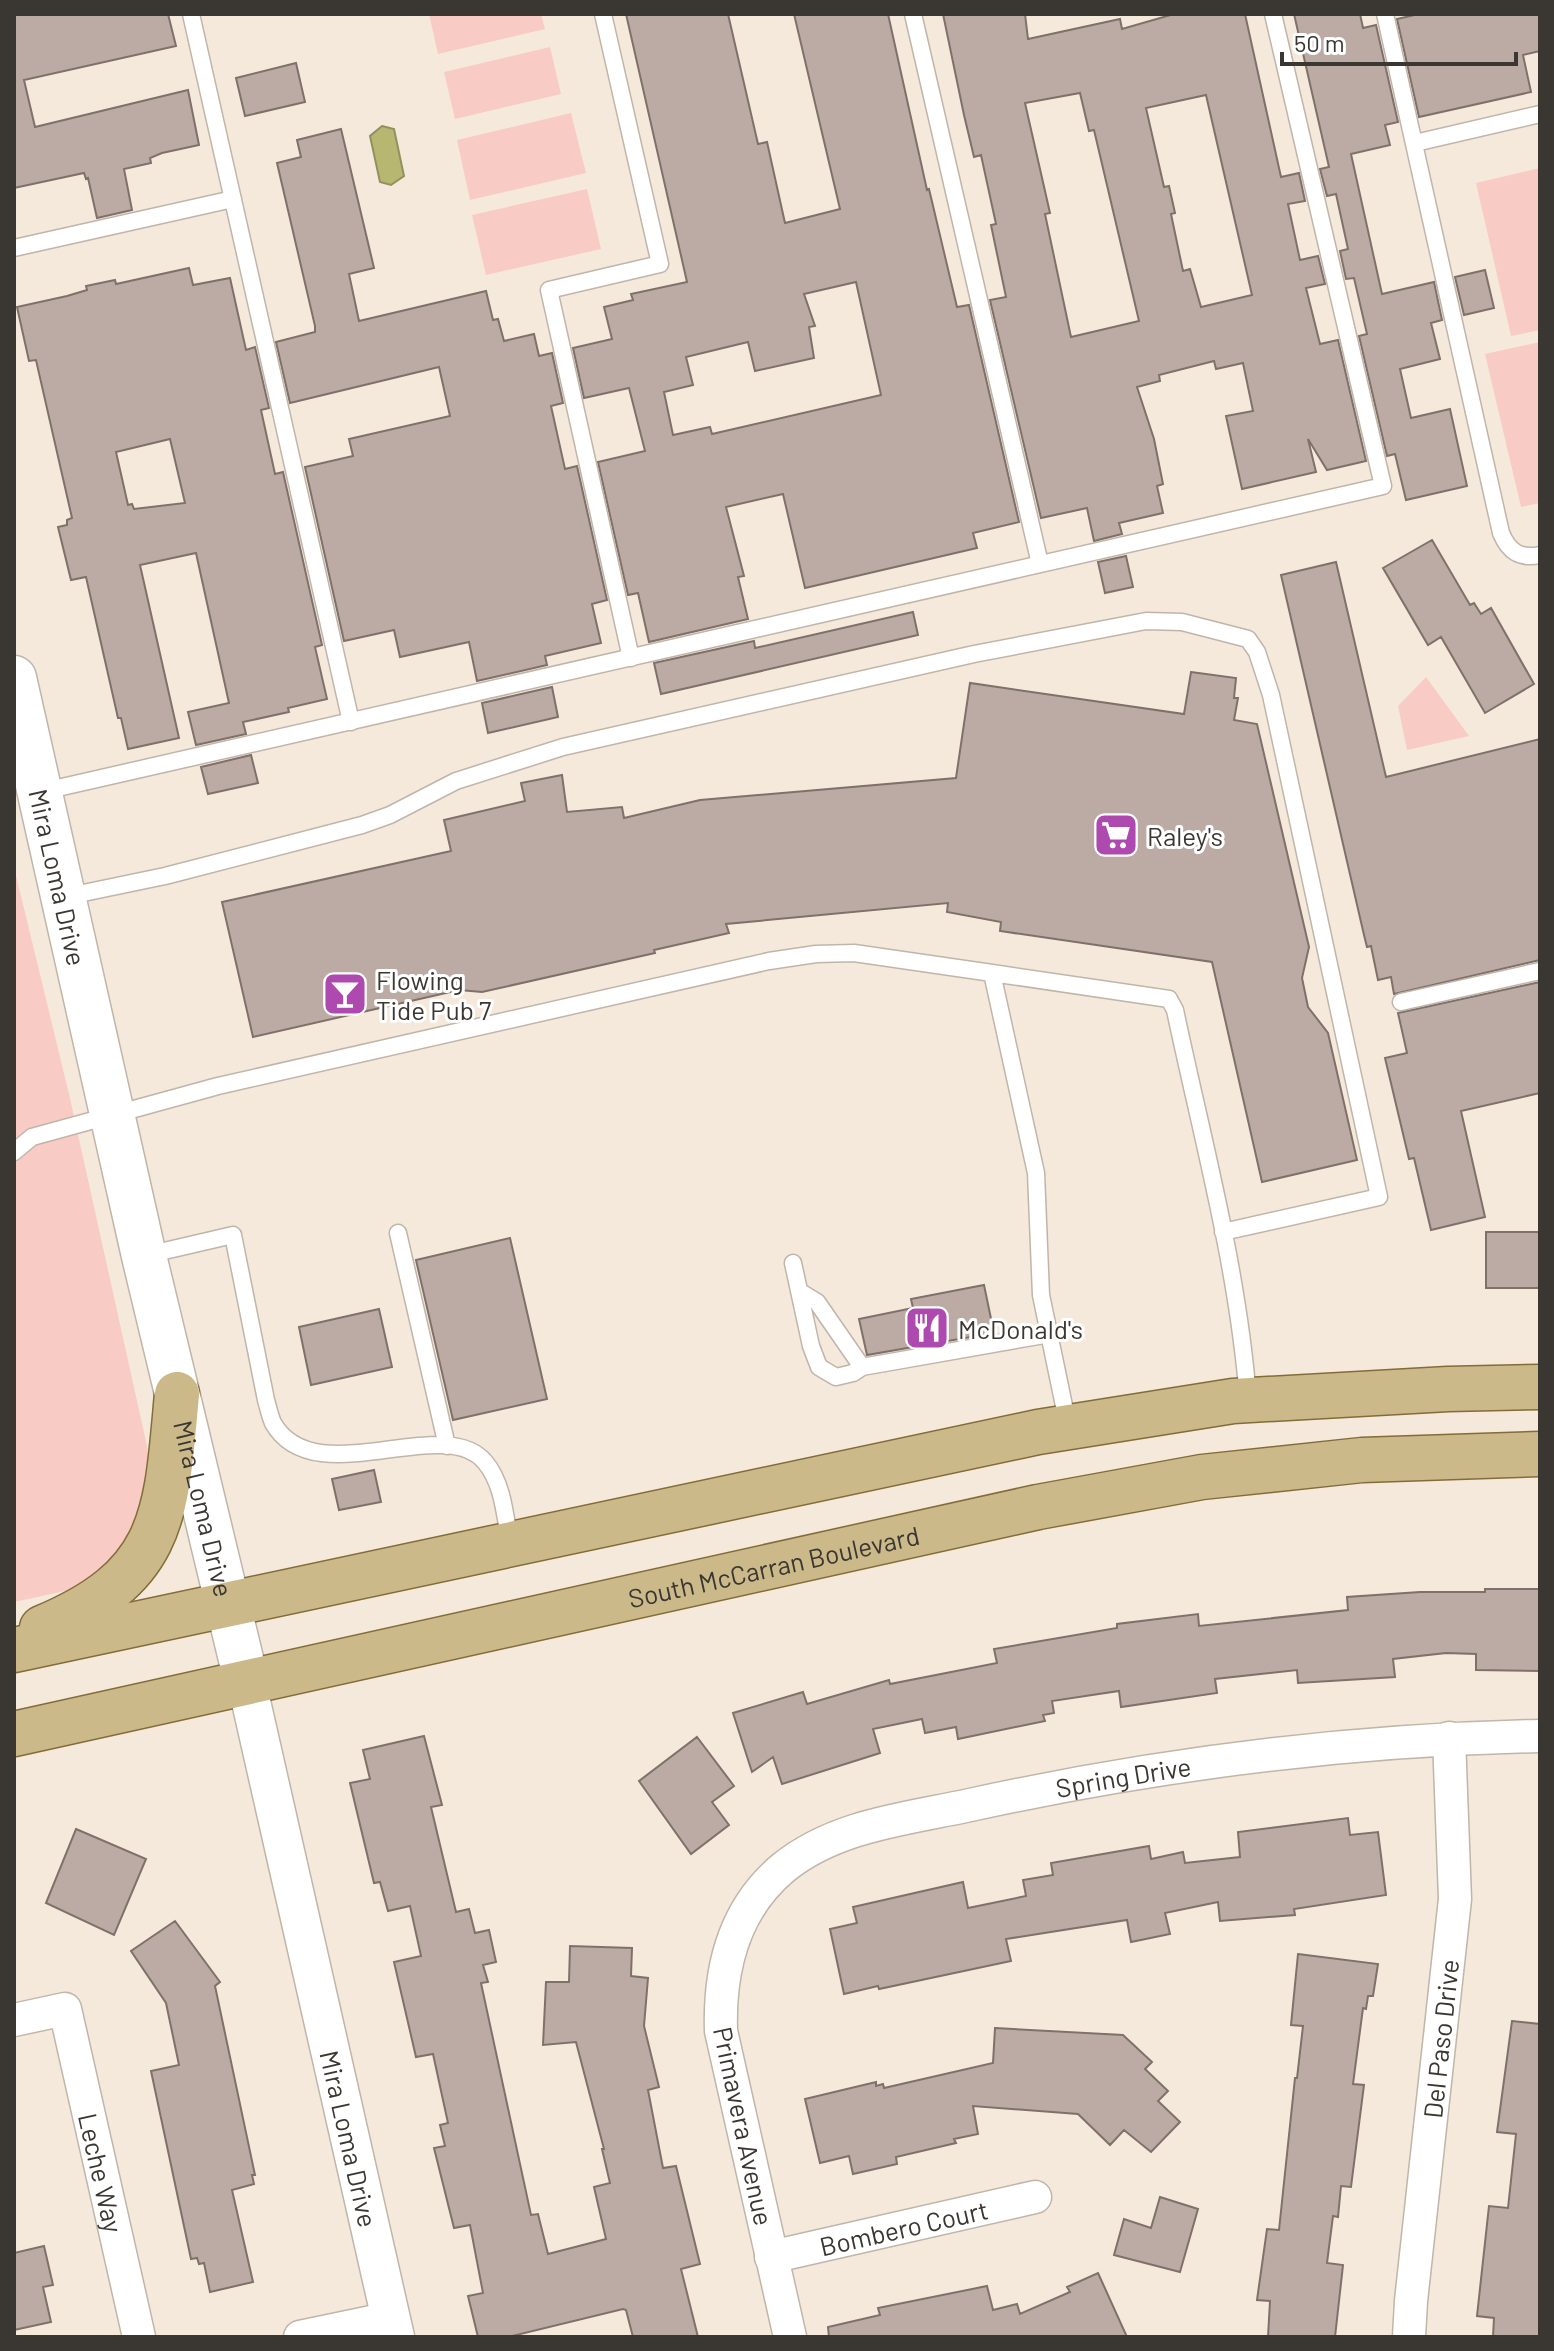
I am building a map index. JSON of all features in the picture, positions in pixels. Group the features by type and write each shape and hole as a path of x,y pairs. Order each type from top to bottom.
{"main road":[{"name":"Mira Loma Drive","path":"15,688 144,1256 247,1684"},
{"path":"14,1650 1068,1427 1248,1400 1540,1387"},
{"path":"14,1640 69,1617 104,1596 131,1571 148,1547 164,1508 177,1394"},
{"path":"1390,1459 1423,1436 1540,1433"},
{"name":"South McCarran Boulevard","path":"14,1734 1038,1507 1202,1477 1390,1459 1540,1454"}],"street":[{"name":"Mira Loma Drive","path":"247,1684 393,2327"},
{"name":"Spring Drive","path":"743,1917 755,1898 781,1870 812,1847 846,1832 1174,1765 1311,1748 1449,1738 1540,1736"},
{"name":"Del Paso Drive","path":"1409,2337 1412,2285 1455,1899 1449,1738"},
{"name":"Primavera Avenue","path":"743,1917 726,1959 720,1995 721,2031 790,2337"},
{"name":"Leche Way","path":"14,2020 65,2009 139,2337"},
{"name":"Bombero Court","path":"771,2257 1035,2197"},
{"path":"300,2337 393,2327"}],"lane":[{"path":"191,14 351,722"},
{"path":"603,14 660,264 549,290 631,658"},
{"path":"913,14 1040,564"},
{"path":"40,792 1383,486 1273,14"},
{"path":"1385,14 1501,533 1511,550 1519,555 1528,558 1540,555"},
{"path":"1415,143 1540,114"},
{"path":"14,248 233,199"},
{"path":"62,897 165,876 362,825 390,815 456,781 563,747 974,654 1146,621 1182,622 1248,639 1257,652 1271,695 1379,1197 1223,1232"},
{"path":"14,1152 32,1137 218,1086 769,961 816,954 854,953 1169,999 1175,1010 1223,1232 1244,1349 1248,1400"},
{"path":"1401,1002 1540,971"},
{"path":"992,973 1036,1173 1038,1261 1068,1427"},
{"path":"398,1233 447,1446"},
{"path":"144,1256 233,1235 266,1400 273,1423 286,1438 306,1450 329,1455 447,1446 475,1453 495,1476 511,1544"},
{"path":"793,1263 811,1346 819,1367 836,1377 862,1367 1050,1334"},
{"path":"799,1291 817,1302 862,1367"}],"shaded area":[{"path":"429,14 541,14 545,29 438,54"},
{"path":"550,47 561,94 455,119 444,72"},
{"path":"571,113 586,173 470,200 457,140"},
{"path":"382,126 394,129 404,176 391,185 380,182 370,136"},
{"path":"1540,168 1540,330 1511,336 1476,183"},
{"path":"587,189 601,249 486,275 472,215"},
{"path":"1540,342 1540,503 1521,507 1485,354"},
{"path":"1426,677 1469,736 1407,750 1398,706"},
{"path":"14,867 69,1094 147,1446 152,1490 127,1551 74,1589 14,1602"}],"building":[{"path":"14,14 168,14 176,46 24,80 35,127 188,90 199,145 162,153 150,158 151,163 124,169 132,210 97,218 88,178 84,173 14,188"},
{"path":"626,14 728,14 758,144 767,142 785,223 840,209 794,14 888,14 957,307 969,305 1019,522 973,533 977,548 805,588 783,494 726,507 744,576 738,577 748,619 649,642 638,593 628,595 598,462 645,451 629,388 584,398 573,348 612,339 604,307 633,300 631,294 687,282","holes":["856,282 881,395 712,434 710,427 673,435 664,392 693,385 686,357 748,342 755,371 814,358 809,327 815,326 804,294"]},
{"path":"943,14 1025,14 1028,39 1120,19 1122,29 1174,14 1245,14 1281,177 1299,173 1305,201 1288,204 1300,260 1318,256 1325,284 1306,288 1320,344 1338,340 1366,461 1327,470 1308,439 1316,472 1242,489 1226,416 1253,411 1243,363 1216,369 1214,361 1159,375 1160,381 1137,387 1154,439 1163,484 1157,486 1163,513 1119,523 1122,534 1094,541 1087,508 1041,518 990,300 1006,297 991,225 996,224 981,155 974,157","holes":["1080,93 1089,131 1094,130 1139,321 1071,337 1045,214 1050,213 1025,103","1206,95 1252,295 1201,307 1190,269 1183,271 1171,214 1175,213 1169,186 1164,187 1146,108"]},
{"path":"1294,14 1360,14 1363,28 1376,25 1398,122 1385,125 1390,145 1351,154 1382,294 1434,282 1442,320 1431,323 1440,359 1400,369 1411,418 1450,409 1467,486 1406,500 1395,454 1387,456 1359,336 1367,334 1354,278 1346,279 1340,251 1348,249 1336,194 1327,196 1320,169 1329,167"},
{"path":"1419,14 1540,14 1540,51 1523,55 1531,92 1419,117 1397,19"},
{"path":"296,63 305,102 245,116 236,78"},
{"path":"341,129 374,268 349,274 359,321 486,291 493,320 498,319 504,341 534,334 539,356 552,353 563,403 551,406 565,469 577,466 607,600 592,604 601,643 545,656 547,665 477,681 469,642 400,657 394,630 344,641 305,467 353,456 349,439 450,416 439,367 290,403 276,342 315,332 315,326 277,163 301,157 297,140"},
{"path":"189,268 193,285 230,278 246,350 255,347 269,408 261,410 275,474 283,472 322,645 315,647 327,699 288,708 289,712 243,722 246,734 196,745 188,712 229,703 196,553 140,565 179,738 128,749 86,577 71,580 58,527 67,525 67,520 72,518 36,360 29,361 17,307 87,290 86,286 115,280 116,284","holes":["170,439 185,503 134,509 132,504 128,505 116,452"]},
{"path":"1485,270 1494,308 1464,315 1455,277"},
{"path":"1432,540 1470,605 1474,603 1481,614 1491,608 1534,684 1485,713 1441,637 1428,645 1383,568"},
{"path":"1126,556 1133,587 1105,593 1098,562"},
{"path":"1336,562 1386,777 1540,739 1540,960 1394,994 1391,977 1378,980 1371,946 1367,947 1364,935 1281,575"},
{"path":"913,612 918,635 661,694 654,663 754,641 755,648"},
{"path":"1191,672 1236,678 1234,698 1238,698 1234,720 1257,724 1309,947 1302,978 1308,1007 1328,1033 1357,1160 1262,1182 1212,962 1000,931 1001,922 947,912 948,903 726,924 729,933 654,950 655,953 482,992 459,990 253,1037 222,902 451,851 444,820 525,801 521,783 562,775 567,812 622,807 624,818 700,800 956,778 970,683 1184,714"},
{"path":"552,687 558,717 488,733 482,703"},
{"path":"251,755 258,783 208,794 201,767"},
{"path":"1540,982 1540,1093 1461,1111 1485,1217 1431,1230 1414,1158 1409,1159 1385,1058 1407,1053 1398,1013"},
{"path":"1486,1232 1540,1232 1540,1288 1486,1288"},
{"path":"510,1238 547,1399 453,1420 416,1260"},
{"name":"McDonald's","path":"984,1285 994,1333 867,1355 859,1319 913,1308 911,1299"},
{"path":"379,1309 392,1367 311,1385 299,1327"},
{"path":"374,1470 381,1502 339,1510 332,1479"},
{"path":"1485,1589 1540,1589 1540,1671 1476,1670 1476,1654 1446,1653 1393,1659 1395,1677 1298,1683 1297,1670 1215,1679 1217,1693 1121,1707 1119,1691 1052,1701 1054,1713 1043,1715 1045,1721 958,1739 956,1727 925,1733 922,1719 873,1729 880,1753 782,1784 773,1757 752,1772 733,1713 803,1692 807,1704 889,1680 890,1684 997,1663 994,1649 1117,1628 1117,1624 1198,1614 1199,1626 1348,1610 1347,1597 1485,1592"},
{"path":"424,1736 442,1805 431,1807 456,1912 469,1909 475,1933 489,1930 496,1962 483,1965 488,1982 481,1983 531,2215 538,2214 548,2254 606,2239 594,2187 610,2183 576,2042 543,2045 546,1982 569,1982 570,1946 632,1948 631,1976 648,1978 644,2026 659,2087 648,2090 663,2168 676,2166 700,2264 681,2269 698,2337 633,2337 626,2310 623,2309 508,2337 478,2337 468,2296 483,2293 470,2225 454,2228 434,2148 445,2146 440,2125 448,2123 433,2054 416,2057 394,1962 421,1956 410,1906 388,1911 380,1882 374,1883 350,1783 370,1779 363,1750"},
{"path":"697,1737 734,1786 712,1802 729,1825 691,1854 639,1781"},
{"path":"1348,1818 1350,1835 1378,1832 1386,1895 1294,1909 1295,1915 1220,1921 1218,1902 1165,1913 1170,1934 1131,1942 1127,1920 1006,1939 1011,1961 844,1994 830,1929 857,1923 853,1907 963,1882 968,1908 1026,1896 1023,1880 1053,1875 1051,1863 1149,1846 1151,1859 1183,1852 1185,1863 1240,1857 1238,1832"},
{"path":"76,1829 146,1859 114,1935 46,1903"},
{"path":"175,1921 220,1982 215,1986 255,2175 252,2175 254,2184 232,2190 253,2282 210,2292 204,2263 199,2264 197,2258 191,2259 151,2071 179,2065 166,2003 131,1951"},
{"path":"1298,1954 1378,1964 1373,1996 1368,1996 1366,2009 1363,2008 1353,2084 1364,2085 1351,2187 1341,2186 1338,2217 1333,2216 1327,2263 1343,2265 1335,2337 1268,2337 1270,2301 1257,2300 1267,2229 1279,2230 1303,2026 1291,2025"},
{"path":"1512,2021 1540,2024 1540,2337 1493,2337 1494,2318 1477,2316 1489,2206 1508,2208 1516,2134 1497,2132"},
{"path":"995,2028 1123,2035 1152,2062 1145,2069 1168,2091 1158,2101 1180,2122 1151,2152 1124,2130 1110,2145 1078,2114 973,2106 978,2134 954,2139 956,2143 896,2157 897,2164 853,2174 849,2156 820,2163 805,2099 876,2082 876,2086 883,2084 884,2088 993,2063"},
{"path":"1160,2197 1198,2209 1180,2272 1114,2255 1124,2219 1151,2228"},
{"path":"44,2246 53,2285 43,2287 51,2322 14,2330 14,2253"},
{"path":"1098,2273 1127,2337 829,2337 828,2327 880,2315 878,2308 987,2286 993,2310 1017,2304 1020,2314 1070,2292 1067,2287"}],"place":[{"name":"Raley's","path":"1116,835"},
{"name":"Flowing Tide Pub 7","path":"345,994"},
{"name":"McDonald's","path":"927,1328"}]}
